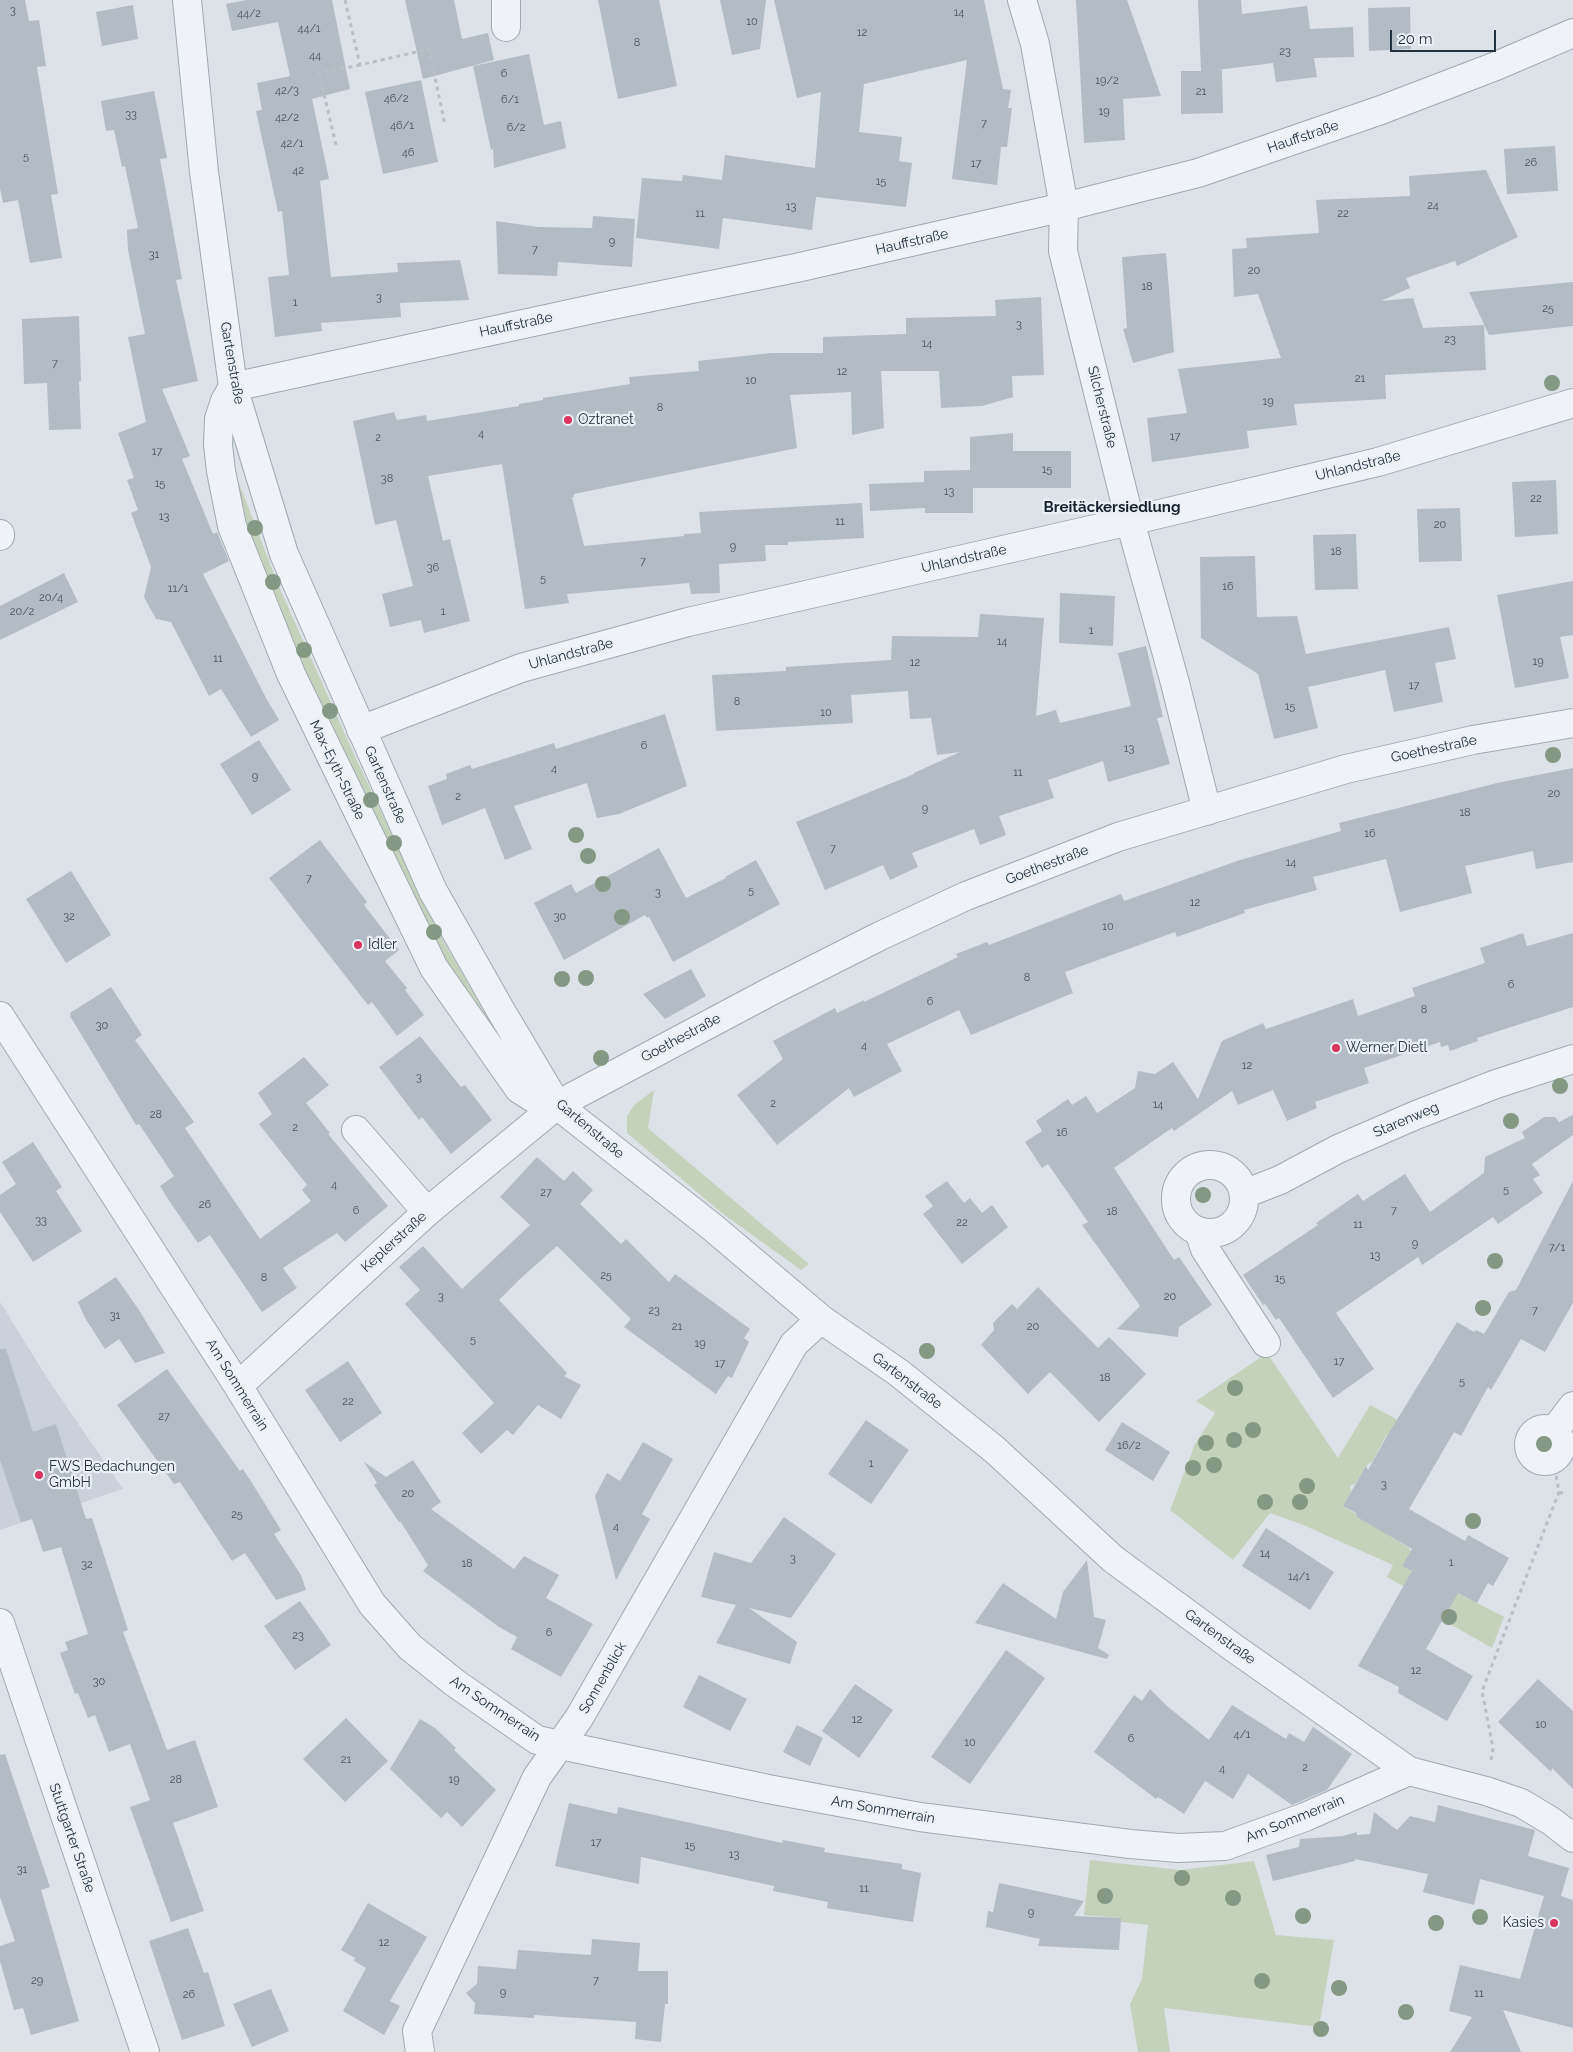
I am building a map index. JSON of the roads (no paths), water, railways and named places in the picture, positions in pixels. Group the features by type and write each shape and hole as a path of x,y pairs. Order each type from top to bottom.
{"street":[{"name":"Gartenstraße","path":"188,0 204,172 233,387 284,554 360,730 433,891 500,1011 557,1105 711,1226 821,1319 899,1373 995,1450 1113,1559 1234,1648 1409,1771 1486,1791 1521,1804 1551,1821 1573,1838"},
{"path":"506,0 506,27"},
{"name":"Silcherstraße","path":"1022,0 1035,44 1064,207 1063,251 1130,522 1175,683 1207,811"},
{"name":"Hauffstraße","path":"233,387 592,309 796,268 1064,207 1198,173 1381,110 1496,66 1573,33"},
{"name":"Max-Eyth-Straße","path":"233,387 225,401 219,419 218,445 232,526 291,674 434,968 518,1088 538,1102 557,1105"},
{"name":"Uhlandstraße","path":"360,730 521,668 688,622 1130,522 1378,462 1573,403"},
{"name":"Goethestraße","path":"557,1105 773,990 880,936 966,896 1118,837 1346,769 1472,740 1573,723"},
{"name":"Am Sommerrain","path":"0,1016 238,1386 372,1604 410,1647 455,1683 537,1740 768,1789 920,1818 1112,1842 1178,1848 1225,1846 1305,1817 1409,1771"},
{"name":"Starenweg","path":"1244,1194 1280,1180 1338,1149 1416,1115 1496,1084 1573,1059"},
{"name":"Keplerstraße","path":"238,1386 427,1212 557,1105"},
{"path":"356,1130 427,1212"},
{"path":"1203,1164 1225,1167 1234,1173 1241,1182 1244,1206 1240,1217 1232,1226 1222,1231 1210,1233 1199,1231 1188,1226 1181,1217 1177,1207 1178,1185 1184,1176 1203,1164"},
{"path":"1199,1231 1205,1249 1266,1344"},
{"name":"Sonnenblick","path":"420,2052 417,2031 537,1777 579,1718 794,1344 821,1319"},
{"path":"1554,1459 1561,1445 1560,1439 1554,1431 1573,1406"},
{"name":"Stuttgarter Straße","path":"0,1623 145,2052"}],"place":[{"name":"Oztranet","path":"568,420"},
{"name":"Idler","path":"358,945"},
{"name":"Werner Dietl","path":"1336,1048"},
{"name":"FWS Bedachungen GmbH","path":"39,1475"},
{"name":"Kasies","path":"1554,1923"}],"district":[{"name":"Breitäckersiedlung","path":"1112,507"}]}
